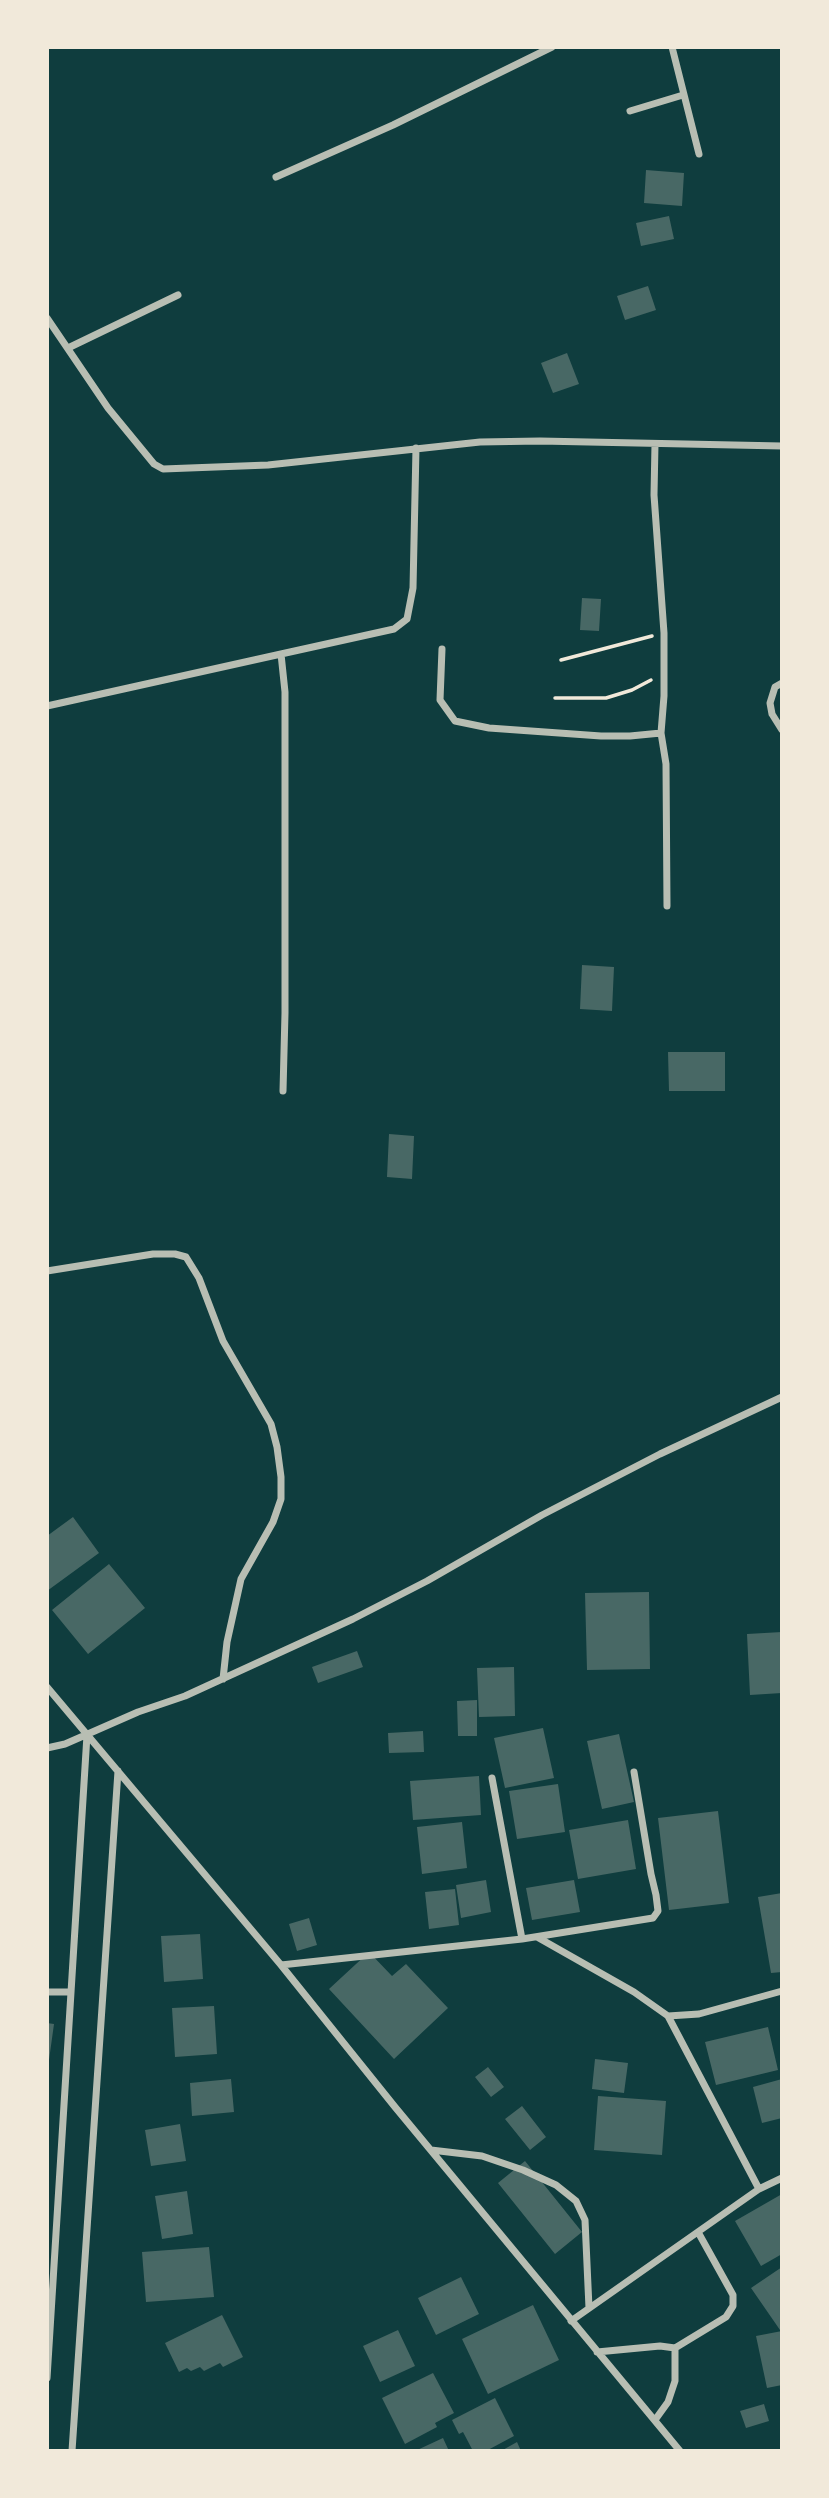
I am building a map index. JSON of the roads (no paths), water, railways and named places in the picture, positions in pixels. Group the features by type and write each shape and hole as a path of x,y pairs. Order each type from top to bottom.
{"street":[{"path":"276,177 393,125 552,47"},
{"path":"673,47 699,154"},
{"path":"629,111 683,95"},
{"path":"68,348 178,295"},
{"path":"47,318 115,418 154,464 163,469 268,465 480,442 782,446"},
{"path":"655,444 654,506 664,633 665,672 661,733 666,764 667,906"},
{"path":"47,706 394,629 407,618 413,588 416,448"},
{"path":"442,649 440,700 456,721 499,729 601,736 661,733"},
{"path":"281,654 285,692 283,1091"},
{"path":"782,683 775,687 770,702 772,714 782,730"},
{"path":"47,1271 153,1254 186,1257 199,1278 223,1341 271,1424 277,1447 281,1499 273,1522 241,1579 227,1642 223,1679"},
{"path":"47,1748 65,1744 223,1679 353,1619 601,1484 782,1397"},
{"path":"47,1687 281,1965 680,2451"},
{"path":"47,2378 50,2295 87,1735"},
{"path":"72,2451 118,1770"},
{"path":"281,1965 522,1939 653,1918 658,1910 634,1772"},
{"path":"492,1779 522,1939"},
{"path":"537,1937 634,1992 668,2016 759,2189"},
{"path":"668,2016 699,2014 782,1991"},
{"path":"47,1992 71,1992"},
{"path":"431,2150 482,2156 503,2163 555,2185 576,2201 585,2220 589,2308"},
{"path":"571,2321 759,2189 782,2178"},
{"path":"597,2352 660,2346 675,2348 726,2317 733,2306 733,2295 698,2232"},
{"path":"655,2420 668,2402 675,2381 675,2348"}]}
